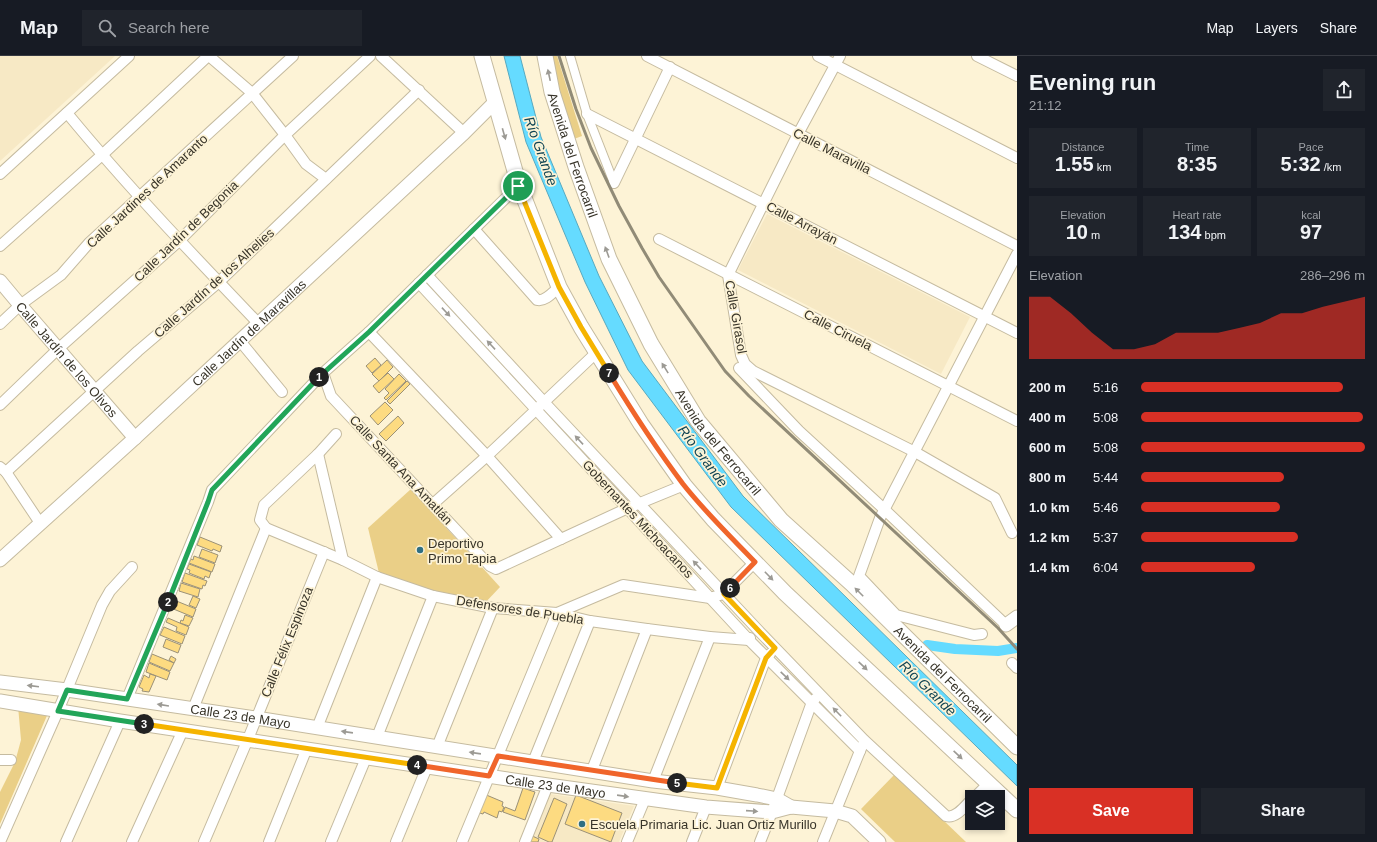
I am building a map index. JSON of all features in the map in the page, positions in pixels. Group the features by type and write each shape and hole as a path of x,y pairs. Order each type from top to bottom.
{"main road":[{"path":"482,56 518,186 559,287 596,353 641,424 684,485 785,593 1017,810"},
{"name":"Avenida del Ferrocarril","path":"545,56 552,92 576,167 609,258 651,344 698,420 781,520 852,584 1017,747"}],"street":[{"path":"0,174 129,56"},
{"path":"0,246 102,155 209,56 252,93 306,164 326,179"},
{"name":"Calle Jardines de Amaranto","path":"0,324 20,305 61,275 89,243 141,197 293,56"},
{"name":"Calle Jardín de Begonia","path":"0,405 58,349 179,241 285,135 370,56"},
{"path":"381,56 420,90 464,133"},
{"name":"Avenida del Ferrocarril","path":"570,56 587,114 614,183"},
{"name":"Calle Maravilla","path":"647,56 1017,246"},
{"path":"818,56 837,60 1017,158"},
{"path":"977,56 1017,75"},
{"name":"Calle Girasol","path":"742,366 728,275 763,203 837,60"},
{"path":"614,183 670,68"},
{"name":"Calle Jardín de los Alhelies","path":"3,470 218,282 420,90"},
{"name":"Calle Jardín de Maravillas","path":"0,560 259,324 464,133 495,102"},
{"path":"67,113 102,155 179,241 259,324"},
{"name":"Calle Arrayán","path":"587,114 1017,333"},
{"path":"127,699 212,490 323,373 369,332 518,186"},
{"path":"474,228 537,300 545,298 559,287"},
{"name":"Calle Ciruela","path":"659,239 1017,421"},
{"path":"982,634 974,635 896,615 859,576 883,514 1017,254"},
{"name":"Gobernantes Michoacanos","path":"427,275 628,508 766,658 860,751"},
{"name":"Calle Jardín de los Olivos","path":"0,280 135,438"},
{"name":"Gobernantes Michoacanos","path":"419,283 540,406 639,503 775,648 864,740 946,816 955,816 965,807"},
{"path":"369,332 487,456 561,539"},
{"path":"240,341 282,392"},
{"path":"433,504 487,456 596,353"},
{"path":"742,366 915,452 995,498 1012,533"},
{"path":"742,366 799,431 883,514 1006,625 1017,617"},
{"name":"Calle Santa Ana Amatlán","path":"323,373 331,396 490,566 496,569 639,503 684,485"},
{"path":"193,709 263,524 264,505 318,454 336,434"},
{"path":"318,454 343,560"},
{"path":"3,470 40,523"},
{"name":"Defensores de Puebla","path":"263,524 377,577 434,596 493,608 557,613 590,621 648,630 749,640"},
{"name":"Calle Félix Espinoza","path":"204,842 248,739 324,552"},
{"path":"462,842 557,613 623,585 710,598 724,594 755,562"},
{"path":"0,842 105,601 110,591 132,567"},
{"path":"317,728 377,577"},
{"path":"377,736 434,596"},
{"path":"437,747 493,608"},
{"path":"533,762 590,621"},
{"path":"592,770 648,630"},
{"path":"749,640 758,630"},
{"path":"653,781 710,637"},
{"path":"717,788 766,658 775,648"},
{"name":"Calle 23 de Mayo","path":"0,682 67,690 377,736 437,747 592,770 653,781 717,788 777,799 791,807"},
{"path":"760,842 812,702 819,693"},
{"name":"Calle 23 de Mayo","path":"0,701 120,721 706,808 772,812 791,807 835,811 852,816 879,842"},
{"path":"66,842 120,721"},
{"path":"132,842 183,730"},
{"path":"822,842 864,740"},
{"path":"269,842 307,748"},
{"path":"332,842 366,758"},
{"path":"0,760 11,760"},
{"path":"396,842 427,767"},
{"path":"982,790 989,783"},
{"path":"525,842 548,785"},
{"path":"627,842 645,799"},
{"path":"692,842 706,808"}],"shaded area":[{"path":"0,56 115,56 0,161"},
{"path":"553,56 557,56 582,136 574,139 559,91"},
{"path":"767,214 970,317 941,374 738,270"},
{"name":"Deportivo Primo Tapia","path":"411,489 500,587 484,604 434,593 379,573 368,528"},
{"path":"18,706 49,711 0,824 0,792 15,762 21,740"},
{"path":"895,774 966,842 895,842 861,809"},
{"name":"Escuela Primaria Lic. Juan Ortiz Murillo","path":"550,794 634,806 619,842 530,842"}],"water":[{"name":"Río Grande","path":"504,56 520,56 541,137 599,276 642,361 743,496 1017,765 1017,786 731,507 628,370 585,282 526,142"}],"building":[{"path":"375,358 381,365 372,373 366,366"},
{"path":"387,360 393,367 379,381 372,374"},
{"path":"388,373 394,379 379,393 373,386"},
{"path":"399,374 406,381 386,400 384,398 389,393 385,389"},
{"path":"407,381 410,384 390,404 387,401"},
{"path":"385,402 393,410 378,425 370,416"},
{"path":"398,416 404,423 386,441 379,434"},
{"path":"200,537 222,546 220,552 213,549 212,551 197,545"},
{"path":"202,549 218,555 215,563 199,557"},
{"path":"194,556 215,564 212,572 189,563 191,559 193,560"},
{"path":"189,564 211,572 209,578 205,576 204,579 189,573 190,570 187,569"},
{"path":"185,573 207,581 205,586 203,585 202,589 182,582"},
{"path":"181,583 200,589 198,597 179,591"},
{"path":"193,596 200,599 196,608 189,605"},
{"path":"174,600 196,609 193,617 171,608"},
{"path":"185,615 193,618 189,626 180,623 181,620 183,621"},
{"path":"168,618 189,627 186,635 176,631 177,627 166,622"},
{"path":"164,627 185,636 182,644 160,635"},
{"path":"166,639 181,645 178,653 163,647"},
{"path":"152,654 174,663 170,671 149,662"},
{"path":"171,656 176,659 174,663 169,660"},
{"path":"149,663 170,672 167,680 146,672"},
{"path":"150,674 156,676 149,692 142,691 143,689 139,687 144,675 149,678"},
{"path":"523,788 535,792 525,820 503,812 505,807 515,811"},
{"path":"484,794 503,802 502,806 504,807 502,812 499,811 497,818 484,812 483,814 476,812"},
{"path":"576,795 622,813 611,842 565,824"},
{"path":"554,798 567,804 552,842 549,842 538,837"},
{"path":"530,835 539,839 538,842 527,842"}],"waterway":[{"path":"927,645 955,649 998,651 1017,648"}],"railway":[{"path":"559,56 576,109 591,148 619,206 659,277 725,371 749,396 998,628 1017,649"}],"place":[{"name":"Deportivo Primo Tapia","path":"420,550"},
{"name":"Escuela Primaria Lic. Juan Ortiz Murillo","path":"582,824"}],"route":[{"path":"518,186 559,287 581,327 641,424 684,485 755,562 724,594 775,648 766,658 717,788 653,781 498,756 489,776 58,711 67,690 127,699 212,490 323,373 369,332 518,186"}]}
